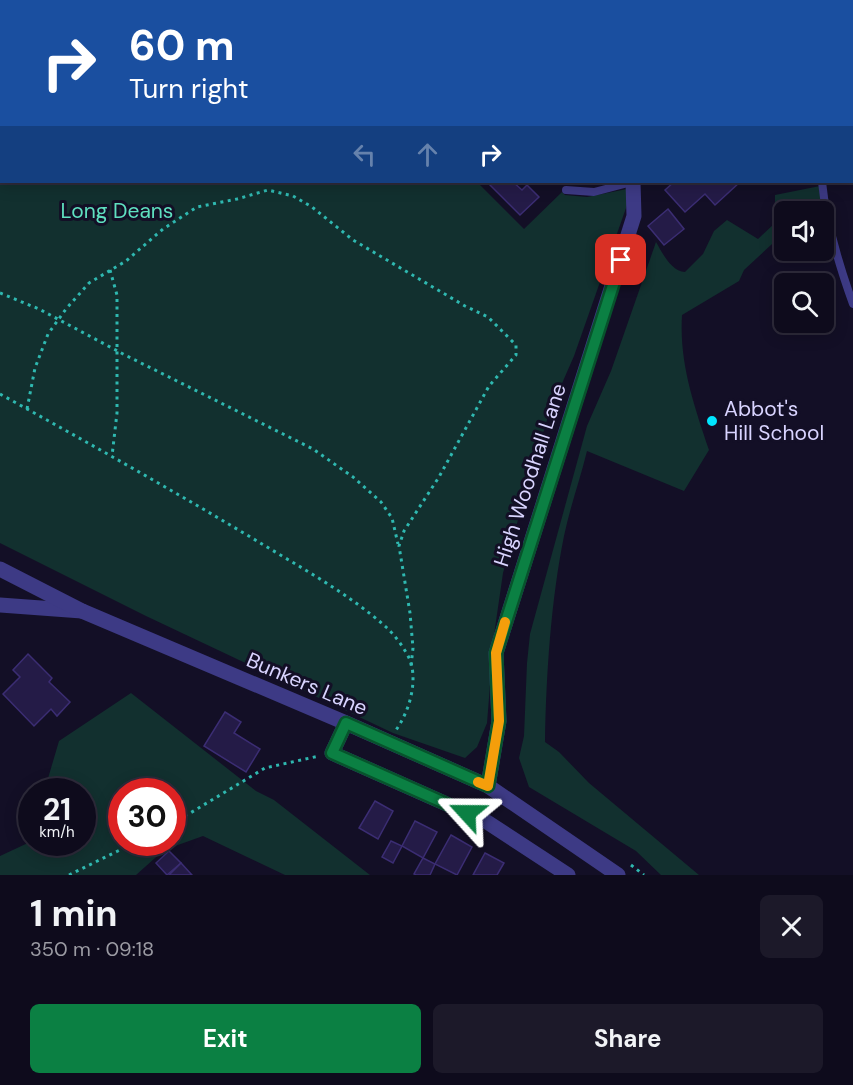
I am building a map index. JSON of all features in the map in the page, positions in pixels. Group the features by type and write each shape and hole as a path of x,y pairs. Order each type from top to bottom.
{"street":[{"name":"High Woodhall Lane","path":"488,786 499,721 496,653 634,216 632,183"},
{"name":"Bunkers Lane","path":"0,569 82,611 488,786 618,875"},
{"path":"0,605 82,611"},
{"path":"346,723 332,753 487,822 568,875"}],"lane":[{"path":"566,190 594,192 628,183"},
{"path":"822,183 824,204 844,281 853,304"}],"path":[{"path":"27,409 35,368 48,334 89,283 126,261 163,230 197,207 268,190 293,196 312,207 353,240 492,320 516,345 516,355 489,386 439,477 404,531 399,546"},
{"path":"110,270 117,295 117,413 112,456"},
{"path":"0,292 313,449 353,477 381,502 392,518 399,546 413,648 412,686 406,710 393,733 383,740"},
{"path":"0,394 112,456 315,577 388,629 411,666"},
{"path":"186,816 265,768 332,753"},
{"path":"69,875 108,856"}],"green space":[{"name":"Long Deans","path":"0,183 478,183 524,229 562,192 565,195 587,197 627,189 632,191 574,356 549,413 503,573 494,635 487,723 477,747 465,758 393,733 146,616 0,543"},
{"path":"820,186 821,197 820,201 775,201 775,195"},
{"path":"727,220 758,239 774,224 774,242 744,270 739,281 682,315 685,367 709,450 684,491 587,451 566,525 559,561 548,665 545,742 559,752 589,783 699,875 661,875 636,851 529,787 519,758 524,736 530,634 587,426 611,371 656,242 672,265 685,272 703,254 714,231"},
{"path":"131,693 256,791 274,800 370,875 285,875 203,836 186,842 186,778 108,778 108,856 157,856 136,875 0,875 0,856 18,848 18,856 96,856 96,778 48,778 59,741"}],"building":[{"path":"488,183 514,183 522,190 527,185 539,197 520,215"},
{"path":"673,183 739,183 715,205 705,194 685,212 665,190"},
{"path":"668,209 684,229 664,245 648,226"},
{"path":"28,654 52,678 49,682 70,702 57,716 51,709 34,726 3,694 20,677 13,670"},
{"path":"225,712 241,722 234,733 260,749 246,772 204,746"},
{"path":"375,801 393,811 378,839 359,828"},
{"path":"415,821 437,832 423,858 402,846"},
{"path":"451,835 472,847 457,875 435,864"},
{"path":"391,841 402,846 393,863 382,857"},
{"path":"485,853 504,863 497,875 473,875"},
{"path":"164,856 174,856 181,863 167,875 156,863"},
{"path":"423,858 435,864 430,875 416,875 414,874"},
{"path":"181,863 192,875 169,875"}],"slow traffic":[{"path":"478,782 488,786 499,721 496,653 505,622"}],"place":[{"name":"Abbot's Hill School","path":"712,421"}],"route":[{"path":"467,813 332,753 346,723 488,786 499,721 496,653 621,260"}]}
